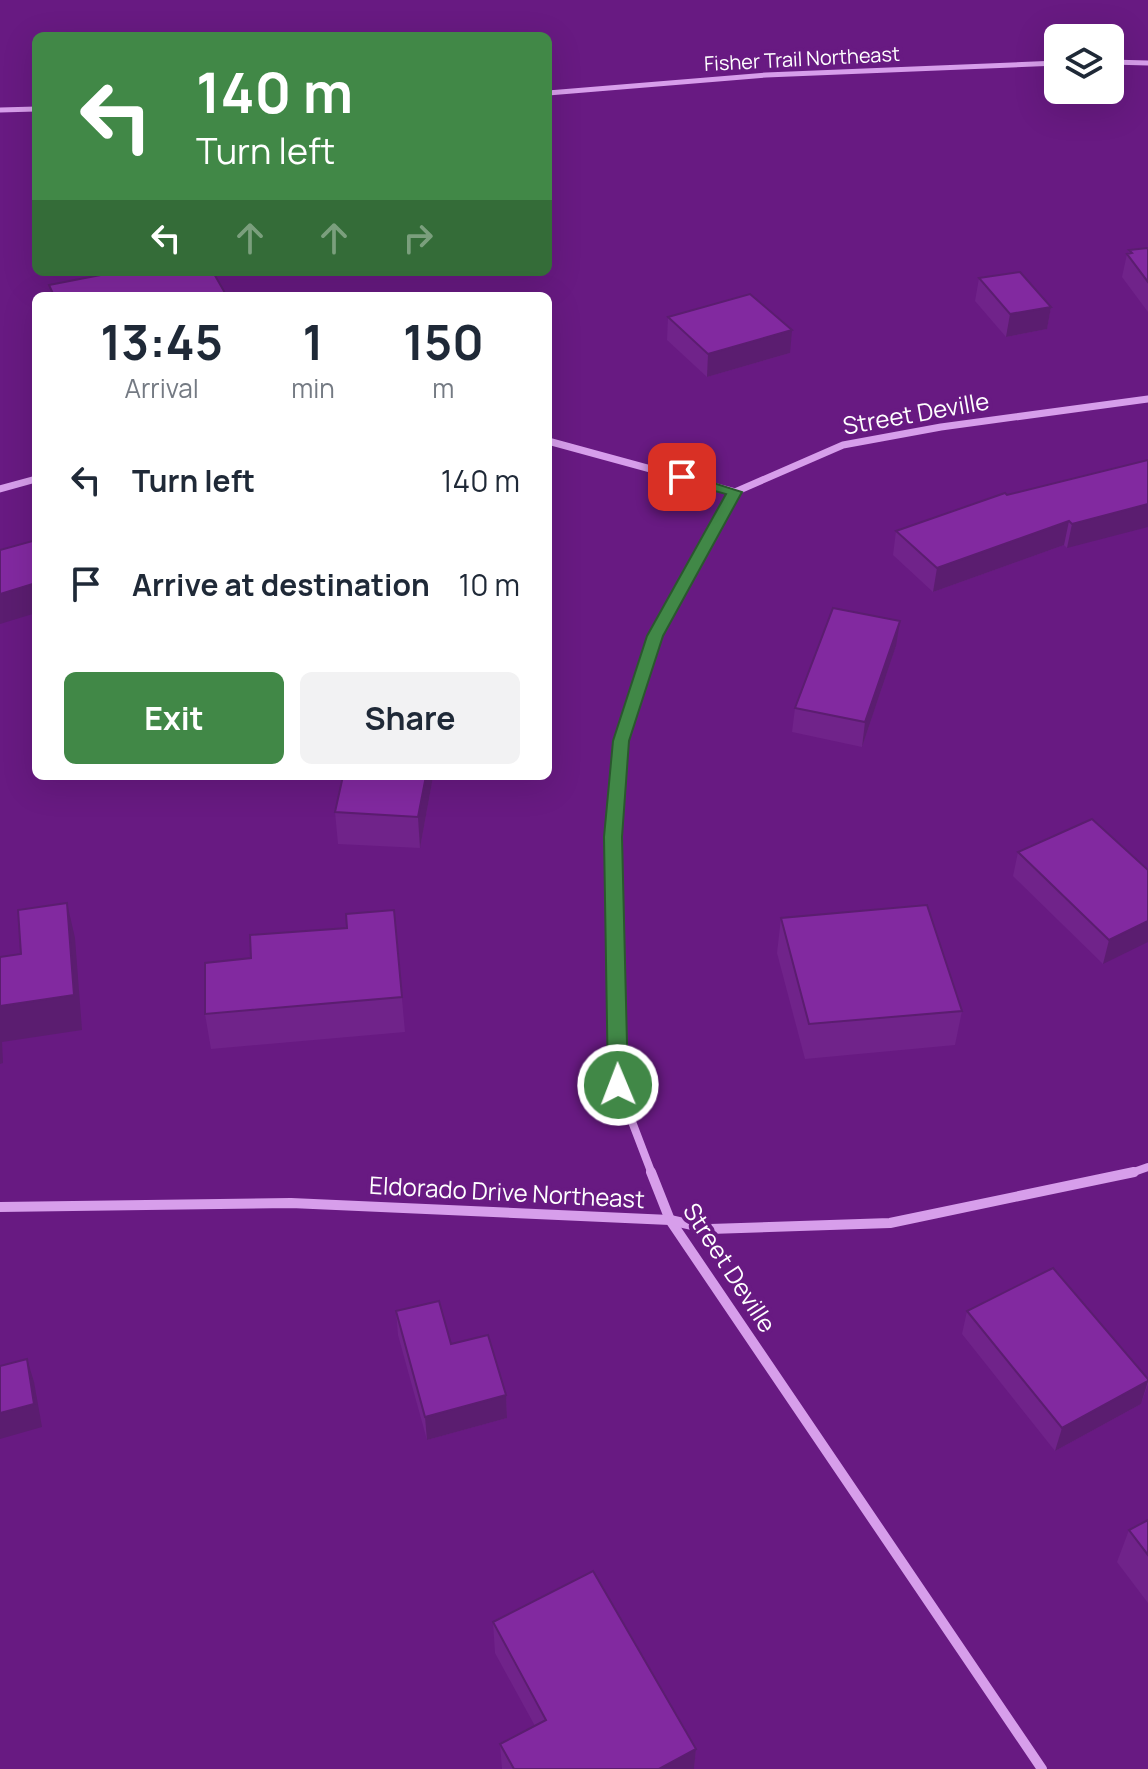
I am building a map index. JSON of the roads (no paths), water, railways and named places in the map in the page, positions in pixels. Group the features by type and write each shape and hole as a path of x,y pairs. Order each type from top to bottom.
{"street":[{"path":"1124,62 1148,63"},
{"name":"Fisher Trail Northeast","path":"552,93 766,75 1044,64"},
{"path":"0,110 32,109"},
{"name":"Street Deville","path":"1042,1769 670,1220 618,1085 613,837 621,741 655,636 735,492 843,445 941,427 1148,399"},
{"path":"552,442 735,492"},
{"path":"0,489 32,480"},
{"name":"Eldorado Drive Northeast","path":"0,1207 291,1203 670,1220 710,1229 890,1223 1119,1177 1148,1167"}]}
